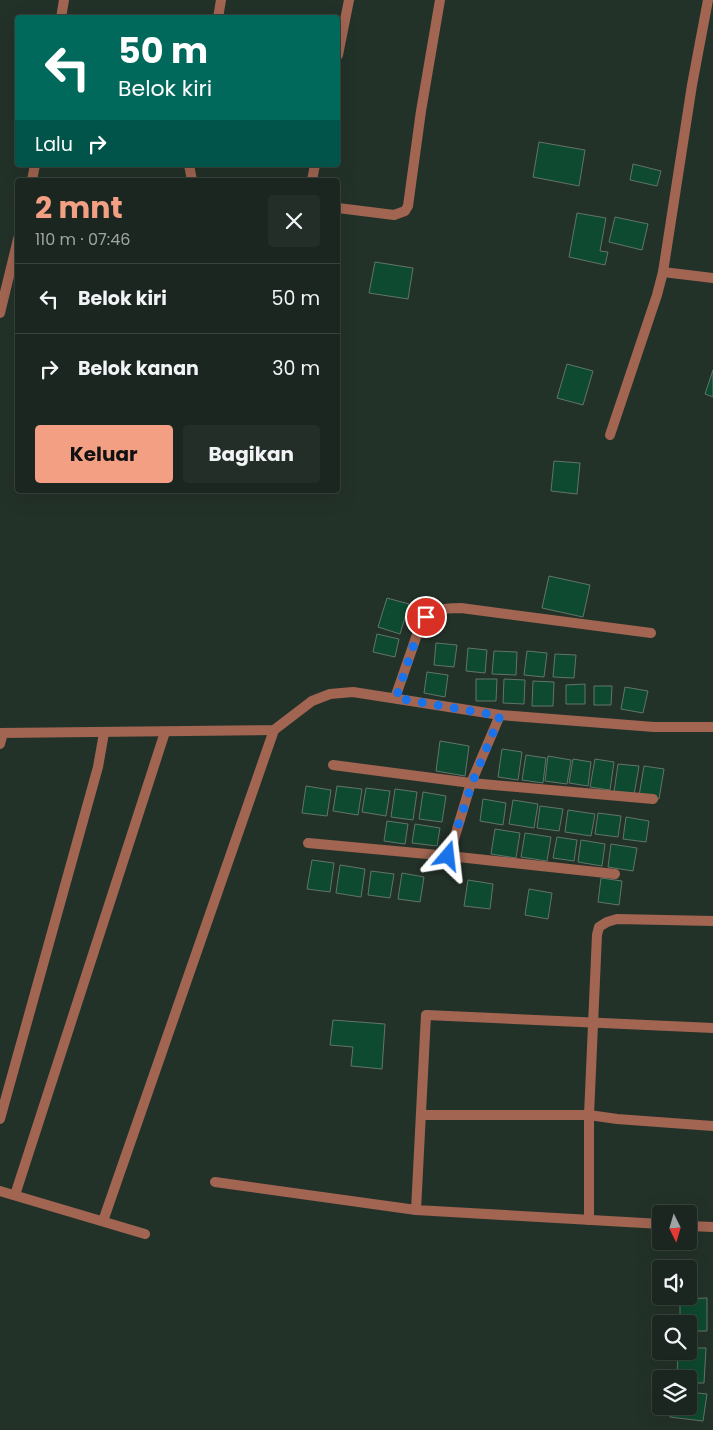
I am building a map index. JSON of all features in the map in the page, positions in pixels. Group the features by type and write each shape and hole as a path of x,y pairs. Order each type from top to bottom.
{"street":[{"path":"62,15 64,0"},
{"path":"218,15 221,0"},
{"path":"340,45 349,0"},
{"path":"340,208 394,215 405,211 408,206 421,111 440,0"},
{"path":"610,435 663,272 692,85 708,0"},
{"path":"0,313 15,251"},
{"path":"663,272 713,278"},
{"path":"396,698 420,626 426,617 436,610 461,608 651,633"},
{"path":"103,1221 274,730 312,701 330,694 354,692 500,716 654,727 713,727"},
{"path":"448,856 472,783 500,716"},
{"path":"0,744 2,733 274,730"},
{"path":"15,1195 165,732"},
{"path":"0,1119 98,767 104,733"},
{"path":"334,766 472,783 653,799"},
{"path":"308,843 615,874"},
{"path":"589,1220 589,1115 597,936 599,927 617,919 713,921"},
{"path":"416,1210 426,1015 713,1028"},
{"path":"421,1115 589,1115 617,1120 713,1126"},
{"path":"215,1182 416,1210 652,1224"},
{"path":"0,1190 145,1234"},
{"path":"698,1226 713,1227"}],"building":[{"path":"539,142 585,150 579,186 533,177"},
{"path":"633,164 661,171 657,186 630,180"},
{"path":"577,213 606,218 600,251 608,252 605,265 569,257"},
{"path":"615,217 648,224 642,250 609,242"},
{"path":"375,262 413,268 408,299 369,293"},
{"path":"567,364 593,371 583,405 557,398"},
{"path":"713,370 713,397 705,394"},
{"path":"554,461 580,463 577,494 551,491"},
{"path":"549,576 590,585 583,617 542,608"},
{"path":"387,598 409,604 400,634 378,627"},
{"path":"377,634 399,639 395,657 373,652"},
{"path":"436,643 457,645 454,667 434,665"},
{"path":"468,648 487,650 485,673 466,671"},
{"path":"494,651 517,652 516,675 492,674"},
{"path":"527,651 547,653 544,677 524,675"},
{"path":"555,654 576,655 574,678 553,677"},
{"path":"427,672 448,675 445,697 424,693"},
{"path":"476,679 497,679 496,701 476,701"},
{"path":"504,679 525,680 524,704 503,703"},
{"path":"533,681 554,682 553,706 532,706"},
{"path":"585,684 585,704 566,704 566,685"},
{"path":"594,686 612,686 611,705 594,705"},
{"path":"625,687 648,691 643,713 621,709"},
{"path":"440,741 469,746 465,776 436,771"},
{"path":"502,749 522,752 518,780 498,777"},
{"path":"526,755 546,758 543,783 522,780"},
{"path":"548,756 571,760 567,784 545,781"},
{"path":"573,759 591,762 588,786 569,783"},
{"path":"595,759 614,762 610,790 590,787"},
{"path":"618,764 639,766 634,795 614,792"},
{"path":"644,766 664,769 659,799 639,796"},
{"path":"306,786 331,790 327,816 302,813"},
{"path":"337,786 362,789 358,815 333,811"},
{"path":"366,788 390,791 386,816 362,812"},
{"path":"395,789 417,792 413,820 391,817"},
{"path":"423,792 446,796 442,822 419,819"},
{"path":"483,799 506,803 503,825 480,821"},
{"path":"513,800 538,804 534,828 509,824"},
{"path":"540,806 563,809 559,831 537,828"},
{"path":"568,810 595,814 591,836 565,832"},
{"path":"598,813 621,816 618,837 595,834"},
{"path":"626,817 649,821 646,842 623,839"},
{"path":"387,821 408,824 405,844 384,841"},
{"path":"415,824 440,828 437,846 412,843"},
{"path":"495,829 520,833 516,858 491,854"},
{"path":"525,833 551,837 547,861 521,857"},
{"path":"557,837 577,840 574,861 553,858"},
{"path":"581,840 605,844 602,866 578,862"},
{"path":"611,844 637,848 633,871 608,867"},
{"path":"312,860 334,863 330,892 307,889"},
{"path":"340,865 365,869 361,897 336,893"},
{"path":"371,871 394,874 390,898 368,895"},
{"path":"402,873 424,877 420,902 398,899"},
{"path":"601,878 622,881 619,905 598,902"},
{"path":"468,880 493,884 490,909 464,906"},
{"path":"529,889 552,893 548,919 525,915"},
{"path":"333,1020 385,1024 382,1069 351,1066 353,1047 330,1045"},
{"path":"697,1298 707,1298 707,1331 697,1331 697,1315 680,1315 680,1305 697,1305"},
{"path":"697,1348 706,1348 704,1383 697,1383 697,1370 677,1370 678,1360 697,1360"},
{"path":"697,1393 707,1394 703,1421 670,1417 670,1415 697,1415"}],"route":[{"path":"426,617 420,626 396,698 500,716 472,783 448,856"}]}
